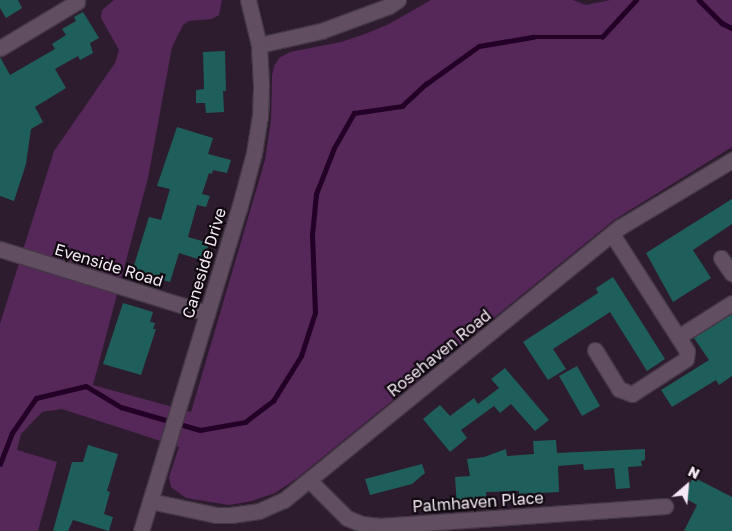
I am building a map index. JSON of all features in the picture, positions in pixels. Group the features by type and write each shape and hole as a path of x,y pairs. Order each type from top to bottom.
{"street":[{"name":"Caneside Drive","path":"141,531 254,153 260,117 262,84 259,45 248,0"},
{"path":"259,45 321,31 389,6 398,0"},
{"path":"0,48 77,2"},
{"name":"Rosehaven Road","path":"150,501 216,514 245,514 272,506 284,500 310,481 612,234 732,160"},
{"path":"595,350 619,388 632,394 686,359 687,351 612,234"},
{"name":"Evenside Road","path":"0,250 207,313"},
{"path":"721,258 732,274"},
{"path":"678,337 732,303"},
{"name":"Palmhaven Place","path":"310,481 347,518 362,524 380,526 664,506"}],"shaded area":[{"path":"114,0 222,0 219,15 212,19 189,21 183,25 172,47 148,178 93,385 191,412 265,160 271,120 274,66 279,58 290,52 341,42 365,34 389,24 431,0 573,0 586,5 610,0 732,0 732,147 614,220 296,479 275,493 252,501 229,505 186,498 171,487 169,477 179,447 62,409 42,412 21,434 17,450 57,462 38,531 0,531 0,324 54,151 115,63 119,50 101,18 102,10"}],"building":[{"path":"0,0 18,0 22,8 6,18 0,8"},
{"path":"83,12 99,38 90,43 93,53 80,60 78,56 55,69 66,88 35,107 43,122 31,129 26,164 14,201 0,196 0,57 10,75 55,49 52,44 66,35 62,29 76,21 74,17"},
{"path":"225,51 226,91 223,91 224,112 206,113 205,103 196,103 196,90 204,89 203,52"},
{"path":"177,127 213,138 208,154 231,160 227,173 213,170 212,174 209,173 202,194 210,196 206,207 197,205 188,237 209,243 204,261 179,253 170,282 148,276 147,280 131,275 149,217 161,220 170,189 157,186"},
{"path":"732,199 732,224 693,250 711,278 673,302 646,253"},
{"path":"613,277 665,359 647,371 610,312 553,349 566,369 548,380 523,342 598,293 596,288"},
{"path":"123,303 153,312 150,322 155,323 153,329 156,329 141,375 103,364"},
{"path":"732,314 732,376 719,385 716,380 672,407 661,390 709,360 694,338"},
{"path":"577,366 600,406 582,416 559,376"},
{"path":"505,368 549,420 535,431 511,404 500,413 494,406 461,430 467,438 450,452 423,419 440,405 450,416 474,398 478,404 499,388 491,379"},
{"path":"556,440 557,453 645,449 645,460 641,461 642,466 628,467 630,488 616,489 614,468 584,470 583,464 558,466 559,492 519,494 519,491 486,492 487,505 457,507 455,477 470,476 467,459 484,457 506,449 507,456 534,454 533,441"},
{"path":"88,445 118,454 107,491 110,492 104,514 113,517 109,531 73,520 68,531 53,531 72,462 83,462"},
{"path":"422,464 425,473 412,484 370,495 365,479"},
{"path":"693,477 732,497 732,531 684,531 697,505 683,497"}],"waterway":[{"path":"0,464 12,433 36,398 86,386 121,407 200,430 245,422 273,401 301,356 315,313 312,235 316,194 334,148 354,113 402,106 426,84 479,46 533,37 602,37 636,0"},
{"path":"699,0 722,23 732,28"}]}
